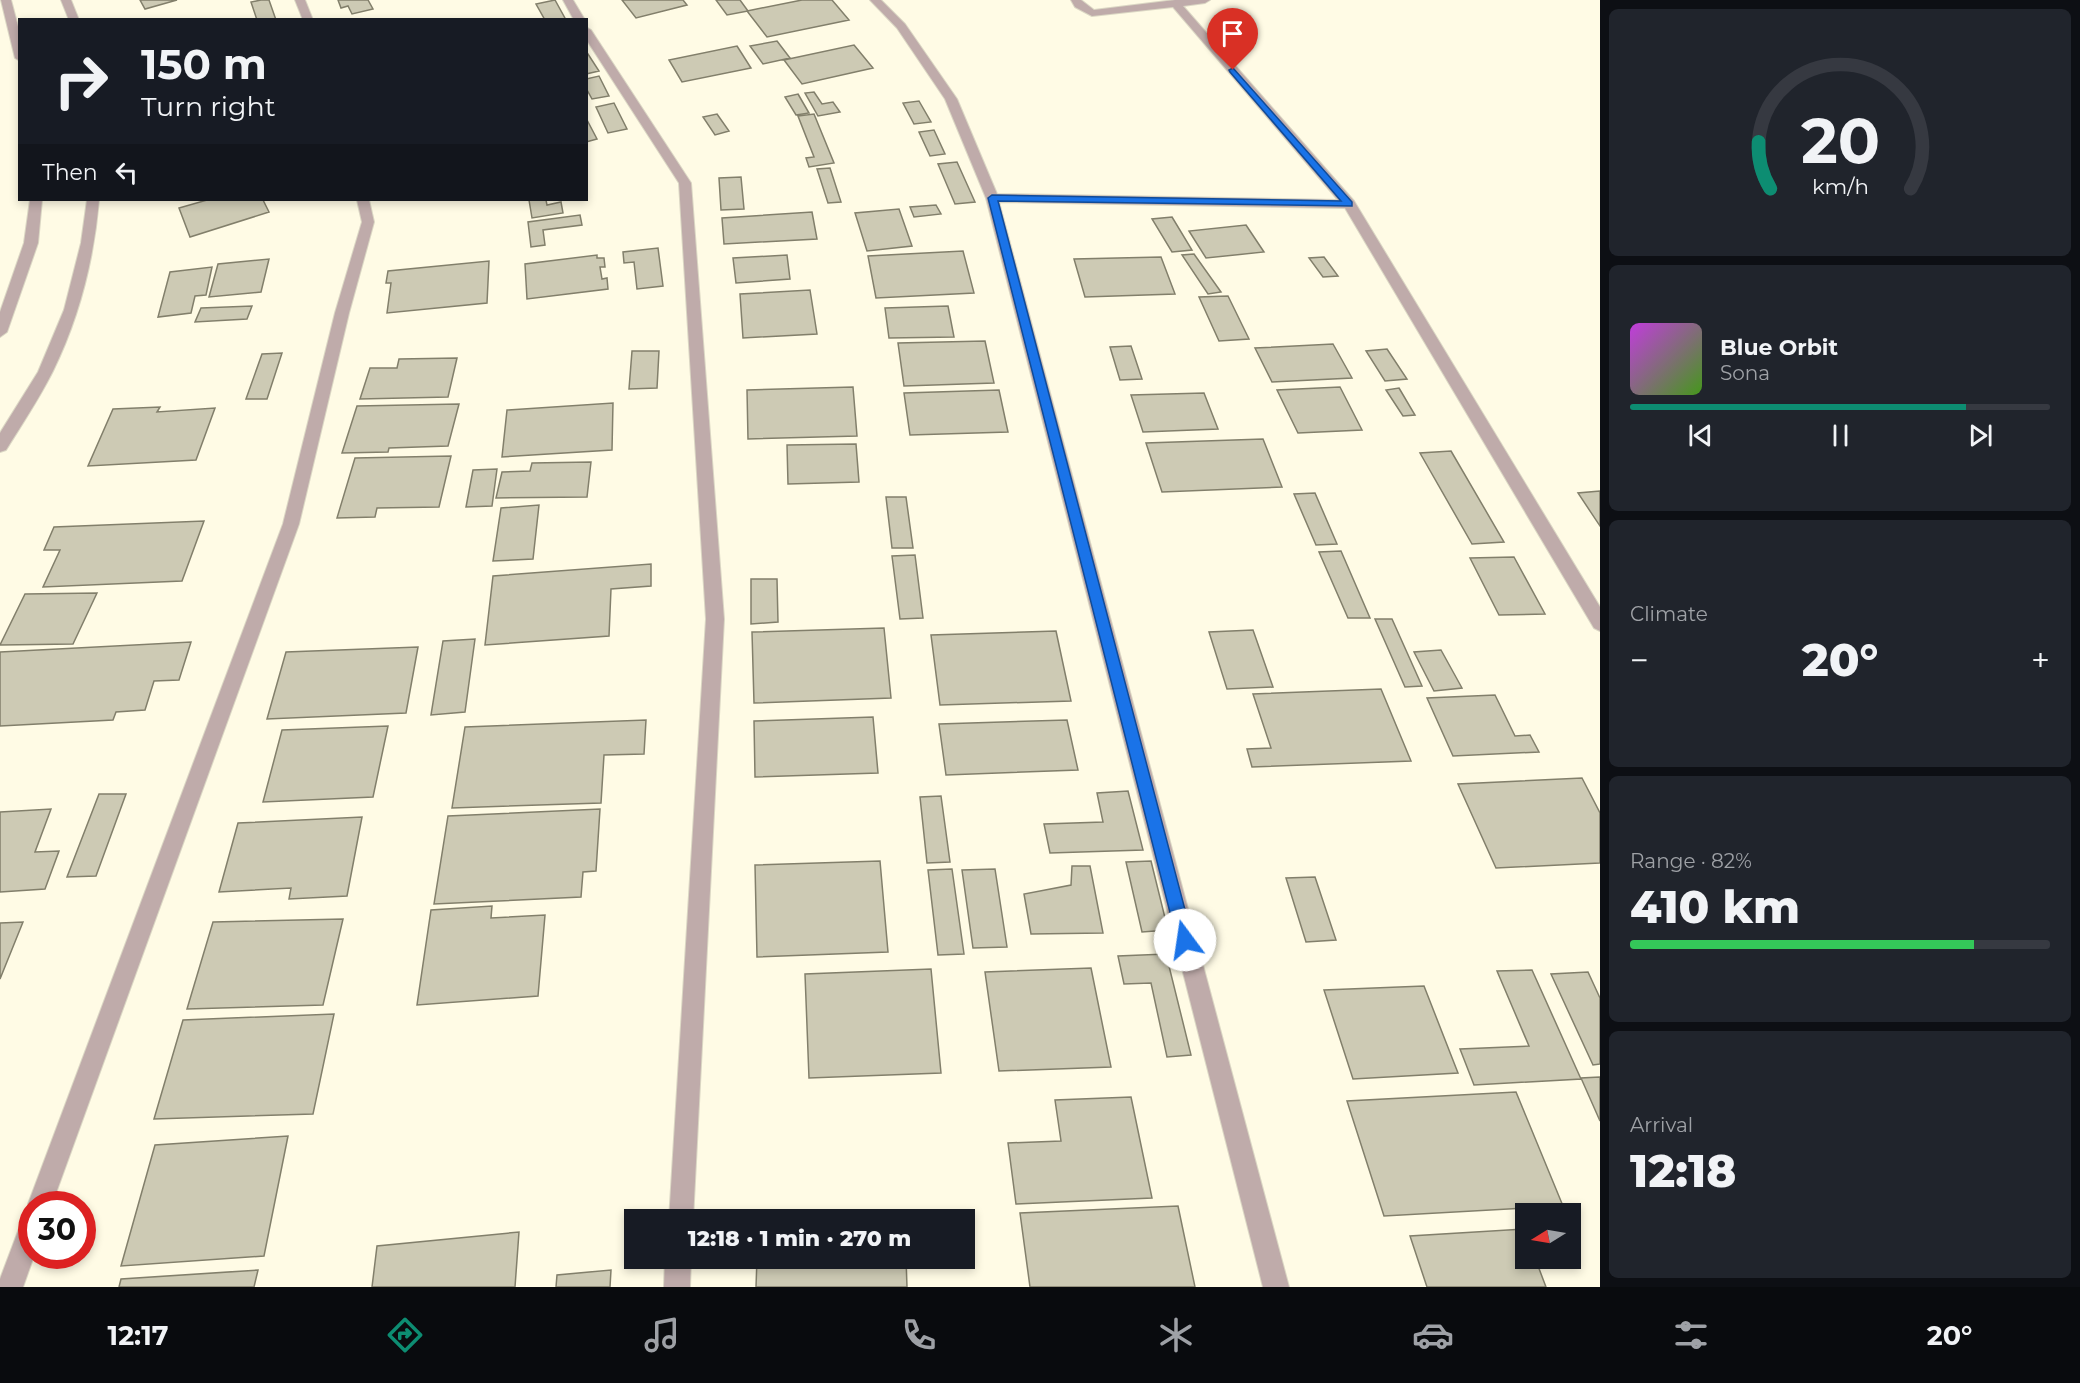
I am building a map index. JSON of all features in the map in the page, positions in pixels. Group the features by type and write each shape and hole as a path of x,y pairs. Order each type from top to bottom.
{"street":[{"path":"6,0 15,51"},
{"path":"66,0 73,18"},
{"path":"300,0 307,18"},
{"path":"568,0 579,18"},
{"path":"875,0 901,26 951,99 992,198 1276,1287"},
{"path":"1076,0 1079,5 1092,13 1204,0"},
{"path":"1175,3 1349,204 1600,623"},
{"path":"588,33 685,183 715,619 682,1209"},
{"path":"992,198 1349,204"},
{"path":"0,332 31,243 36,201"},
{"path":"0,447 46,371 71,307 91,233 93,201"},
{"path":"45,1191 291,524 342,313 368,222 363,201"},
{"path":"9,1287 18,1264"},
{"path":"677,1287 678,1269"}],"building":[{"path":"140,0 177,0 145,9"},
{"path":"269,0 275,18 256,18 251,2"},
{"path":"338,0 368,0 373,9 352,14 348,6 341,8"},
{"path":"555,0 565,18 544,18 536,4"},
{"path":"622,0 683,0 687,5 636,18"},
{"path":"716,0 740,0 748,11 727,15"},
{"path":"802,0 832,0 849,20 767,37 747,11"},
{"path":"777,41 790,58 763,64 750,46"},
{"path":"854,45 873,68 802,84 784,60"},
{"path":"737,46 751,68 682,82 669,60"},
{"path":"588,54 599,71 588,74"},
{"path":"599,76 609,96 592,99 588,92 588,79"},
{"path":"814,92 822,104 833,102 840,112 818,116 805,93"},
{"path":"798,94 809,113 796,115 785,97"},
{"path":"919,101 931,122 914,124 903,103"},
{"path":"614,103 627,129 608,133 596,107"},
{"path":"717,114 729,131 715,135 703,117"},
{"path":"814,114 834,163 809,167 806,158 814,157 798,116"},
{"path":"588,122 597,139 588,141"},
{"path":"934,130 945,154 930,156 919,132"},
{"path":"957,162 975,202 955,204 938,164"},
{"path":"830,168 841,202 828,203 817,169"},
{"path":"741,177 744,209 721,210 719,178"},
{"path":"204,201 264,201 269,212 190,237 179,208"},
{"path":"529,201 546,201 547,205 561,202 563,213 532,218"},
{"path":"936,205 941,214 914,217 910,207"},
{"path":"899,209 912,246 867,251 855,213"},
{"path":"812,212 817,239 724,244 722,218"},
{"path":"580,215 582,225 543,230 545,245 531,247 528,222"},
{"path":"1172,217 1192,250 1172,252 1152,219"},
{"path":"1246,225 1264,252 1206,258 1189,231"},
{"path":"658,248 663,286 637,289 634,262 624,263 623,252"},
{"path":"963,251 974,293 876,298 868,256"},
{"path":"1194,254 1221,292 1208,294 1182,255"},
{"path":"597,255 597,258 604,258 605,267 600,267 602,279 607,278 608,289 527,299 525,264"},
{"path":"787,255 790,279 736,283 733,258"},
{"path":"1161,257 1175,294 1085,297 1074,259"},
{"path":"1324,257 1338,276 1323,277 1309,258"},
{"path":"269,259 261,292 209,297 218,264"},
{"path":"489,261 487,303 387,313 391,283 386,283 388,271"},
{"path":"212,267 206,295 195,296 191,313 158,317 170,272"},
{"path":"810,290 817,334 743,338 740,294"},
{"path":"1228,296 1249,339 1219,341 1199,297"},
{"path":"252,306 247,319 195,322 201,308"},
{"path":"948,306 954,337 889,338 885,308"},
{"path":"985,341 994,383 904,386 898,343"},
{"path":"1333,344 1352,378 1272,382 1255,348"},
{"path":"1131,346 1142,379 1120,380 1110,347"},
{"path":"1387,349 1407,379 1385,381 1366,351"},
{"path":"632,351 659,351 657,388 629,389"},
{"path":"282,353 267,399 246,399 262,354"},
{"path":"457,358 448,397 360,399 370,368 397,368 399,359"},
{"path":"853,387 857,436 748,439 747,390"},
{"path":"1340,387 1362,430 1298,433 1277,390"},
{"path":"1399,388 1415,415 1403,416 1386,390"},
{"path":"999,390 1008,432 910,435 904,393"},
{"path":"1204,393 1218,429 1143,432 1131,395"},
{"path":"613,403 612,450 502,457 507,410"},
{"path":"459,404 448,446 389,448 388,452 342,453 357,406"},
{"path":"160,407 157,412 215,408 196,460 88,466 113,409"},
{"path":"1263,439 1282,487 1162,492 1146,443"},
{"path":"856,444 859,482 788,484 787,445"},
{"path":"1451,451 1504,542 1472,544 1420,453"},
{"path":"451,456 439,507 377,508 375,517 337,518 355,458"},
{"path":"591,462 587,497 496,498 502,472 530,471 532,463"},
{"path":"497,469 492,506 466,507 473,470"},
{"path":"1600,491 1600,526 1578,493"},
{"path":"1315,493 1337,544 1316,545 1294,494"},
{"path":"886,497 906,497 913,548 892,548"},
{"path":"539,505 533,559 493,561 501,508"},
{"path":"204,521 182,581 43,587 60,550 44,550 54,527"},
{"path":"1341,551 1370,618 1348,618 1319,552"},
{"path":"915,555 923,618 900,619 892,556"},
{"path":"1514,557 1545,614 1499,615 1470,558"},
{"path":"651,564 651,586 611,589 609,636 485,645 493,576"},
{"path":"751,579 777,579 778,622 751,624"},
{"path":"97,593 73,644 0,645 25,594"},
{"path":"1375,619 1392,619 1422,686 1405,687"},
{"path":"884,628 891,698 754,703 752,632"},
{"path":"1253,630 1273,687 1227,689 1209,632"},
{"path":"1056,631 1071,701 940,705 931,635"},
{"path":"475,639 465,712 431,715 443,641"},
{"path":"191,642 179,680 154,681 145,710 116,712 113,720 0,726 0,652"},
{"path":"418,647 406,713 267,719 286,652"},
{"path":"1441,650 1462,688 1434,691 1414,652"},
{"path":"1381,689 1411,761 1252,767 1247,749 1271,748 1253,694"},
{"path":"1495,695 1515,736 1530,735 1539,752 1453,756 1427,698"},
{"path":"873,717 878,773 755,777 754,721"},
{"path":"646,720 644,754 604,755 601,803 452,808 465,727"},
{"path":"1067,720 1078,770 946,775 939,724"},
{"path":"388,726 373,797 263,802 282,730"},
{"path":"1582,778 1600,813 1600,863 1496,868 1458,784"},
{"path":"1128,791 1143,850 1050,853 1044,824 1103,822 1097,793"},
{"path":"99,794 126,794 96,876 67,877"},
{"path":"941,796 950,862 927,863 920,797"},
{"path":"51,809 35,852 59,851 45,889 0,892 0,812"},
{"path":"600,809 596,871 583,872 581,897 434,904 448,816"},
{"path":"362,817 347,896 289,899 291,888 219,892 238,823"},
{"path":"880,861 888,952 757,957 755,865"},
{"path":"1151,861 1168,930 1142,932 1126,862"},
{"path":"1072,866 1090,866 1103,933 1031,934 1024,894 1071,885"},
{"path":"952,869 964,954 938,955 928,870"},
{"path":"995,869 1007,947 973,948 962,870"},
{"path":"1315,877 1336,940 1306,942 1286,878"},
{"path":"492,906 491,918 545,915 538,996 417,1005 431,910"},
{"path":"343,919 323,1005 187,1009 213,922"},
{"path":"23,922 0,979 0,923"},
{"path":"1166,954 1191,1055 1167,1057 1151,983 1124,984 1118,956"},
{"path":"1091,968 1111,1067 999,1071 985,972"},
{"path":"931,969 941,1073 809,1078 805,974"},
{"path":"1532,970 1581,1079 1474,1085 1460,1049 1529,1046 1497,971"},
{"path":"1588,972 1600,998 1600,1064 1593,1065 1551,974"},
{"path":"1424,986 1458,1073 1353,1079 1324,990"},
{"path":"334,1014 313,1114 154,1119 183,1020"},
{"path":"1600,1077 1600,1121 1581,1078"},
{"path":"1516,1092 1562,1203 1515,1203 1515,1209 1384,1216 1347,1101"},
{"path":"1131,1097 1152,1198 1016,1204 1008,1143 1061,1141 1055,1100"},
{"path":"288,1136 264,1256 121,1266 155,1145"},
{"path":"1178,1206 1195,1287 1030,1287 1020,1213"},
{"path":"1515,1230 1515,1269 1539,1269 1546,1287 1427,1287 1410,1236"},
{"path":"519,1232 515,1287 372,1287 377,1246"},
{"path":"757,1269 906,1269 907,1287 756,1287"},
{"path":"258,1270 254,1287 119,1287 121,1279"},
{"path":"611,1270 610,1287 556,1287 557,1275"}],"route":[{"path":"1185,940 992,198 1349,204 1233,70"}]}
